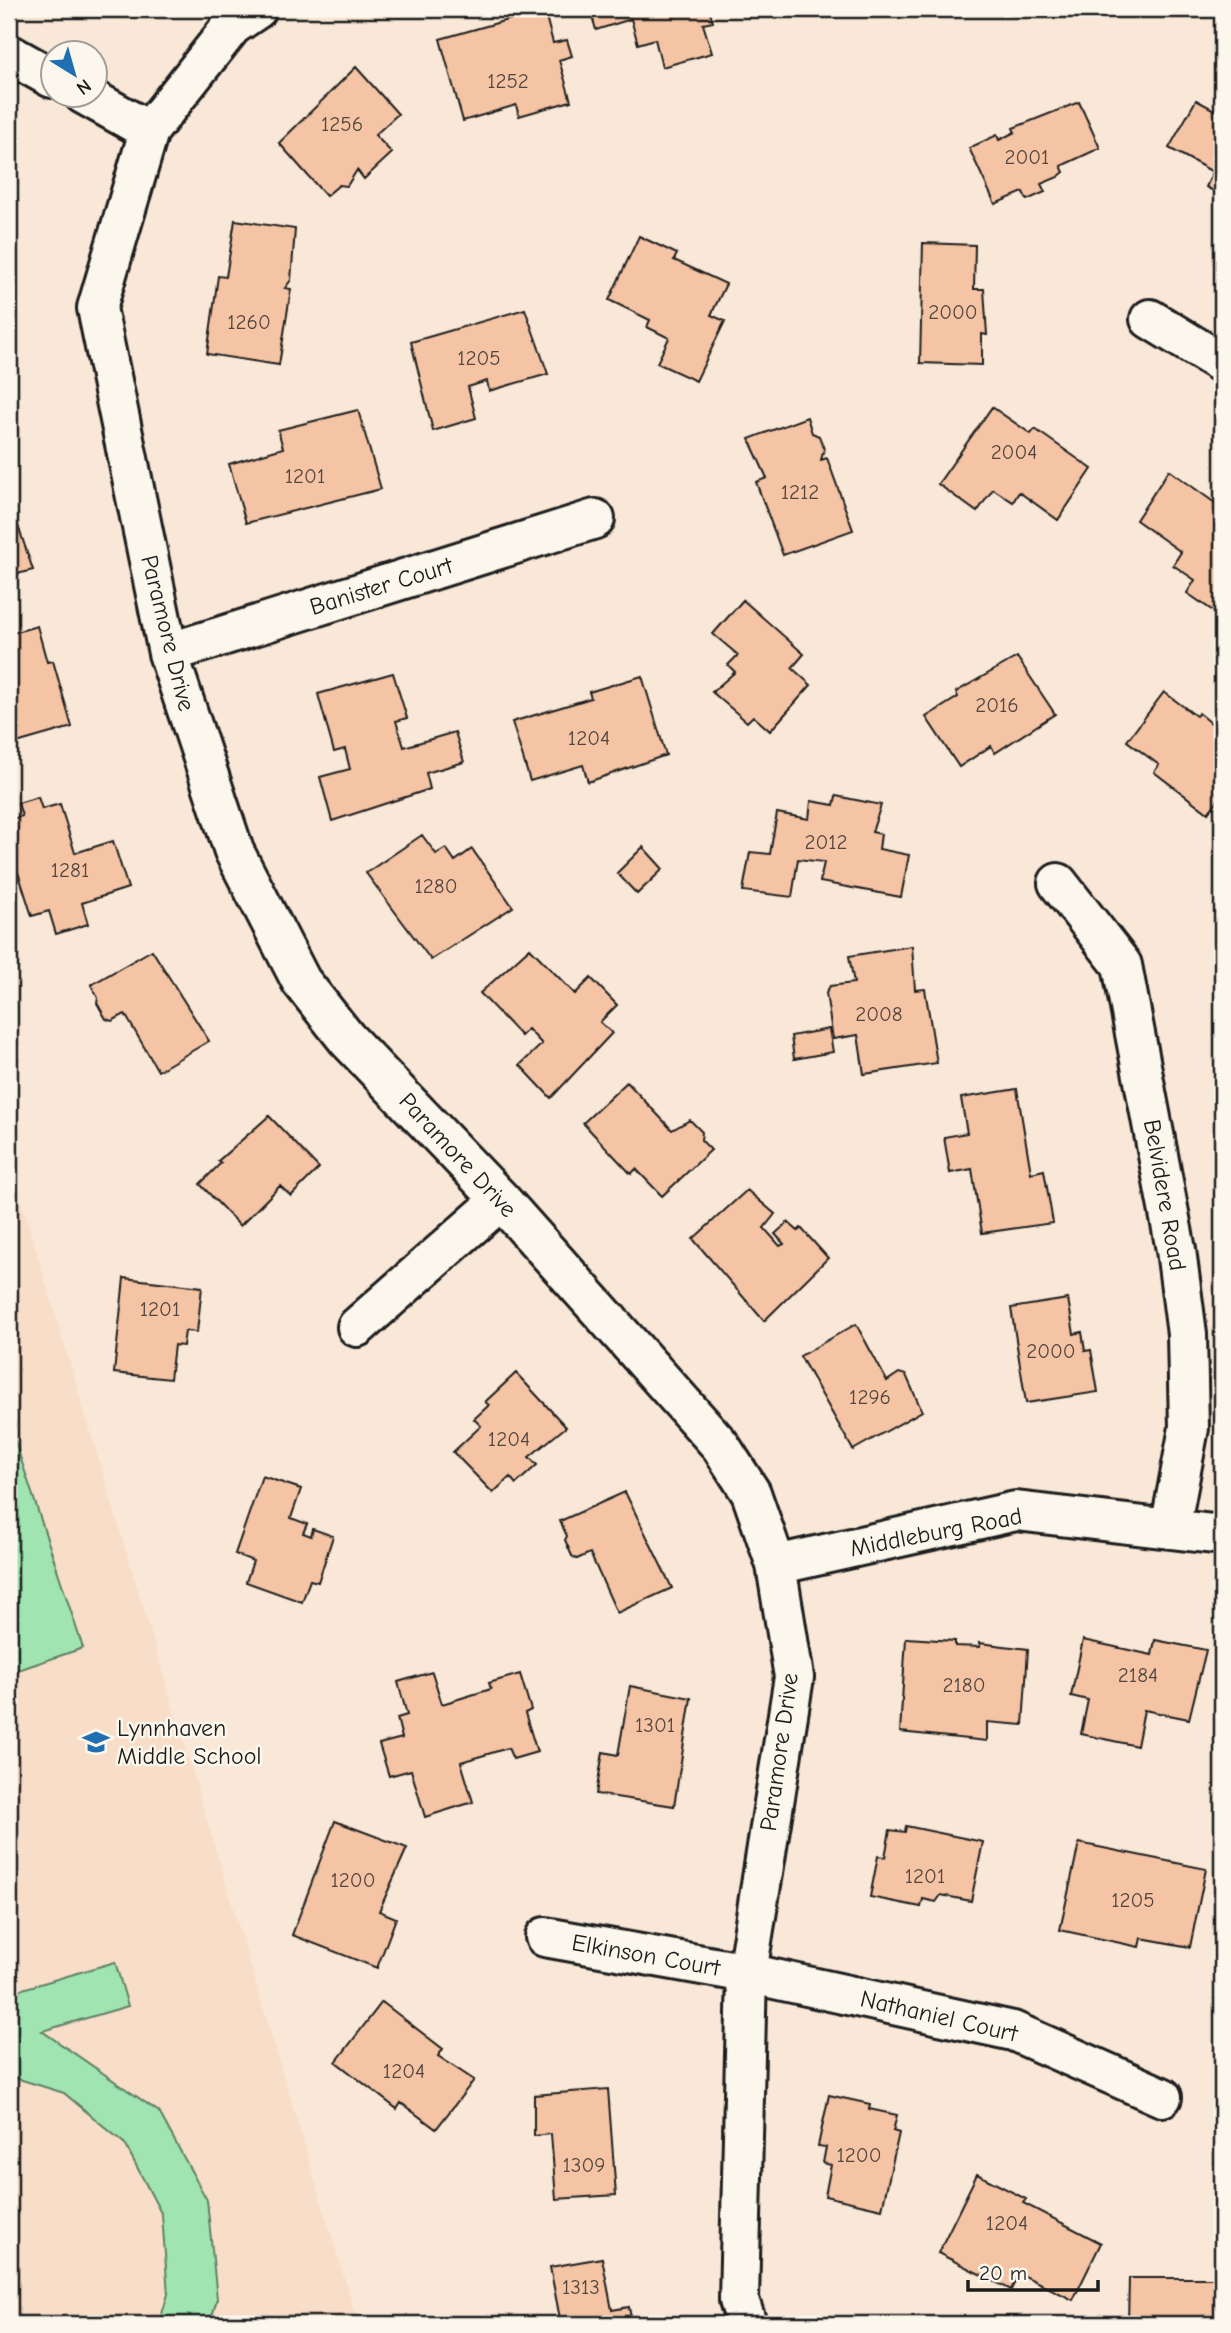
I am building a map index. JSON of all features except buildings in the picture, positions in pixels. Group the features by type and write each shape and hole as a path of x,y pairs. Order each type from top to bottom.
{"street":[{"name":"Paramore Drive","path":"257,9 232,26 149,131 97,308 168,653 234,851 301,981 347,1038 501,1200 720,1445 751,1493 776,1565 794,1677 747,1973 739,2300 747,2324"},
{"path":"9,54 38,70"},
{"path":"108,108 149,131"},
{"path":"1150,319 1222,363"},
{"name":"Banister Court","path":"168,653 595,519"},
{"name":"Belvidere Road","path":"1058,883 1122,965 1176,1250 1187,1334 1189,1428 1170,1529"},
{"path":"357,1327 501,1200"},
{"name":"Middleburg Road","path":"776,1565 1016,1511 1222,1535"},
{"name":"Elkinson Court","path":"545,1937 747,1973"},
{"name":"Nathaniel Court","path":"747,1973 1013,2031 1162,2097"}],"shaded area":[{"name":"Lynnhaven Middle School","path":"9,1160 358,2324 9,2324"}],"green space":[{"path":"9,1423 83,1648 9,1673"},
{"path":"115,1962 128,2006 42,2031 159,2112 207,2200 217,2299 210,2324 159,2324 168,2294 162,2215 125,2144 64,2093 9,2076 9,1993"}],"place":[{"name":"Lynnhaven Middle School","path":"96,1742"}]}
